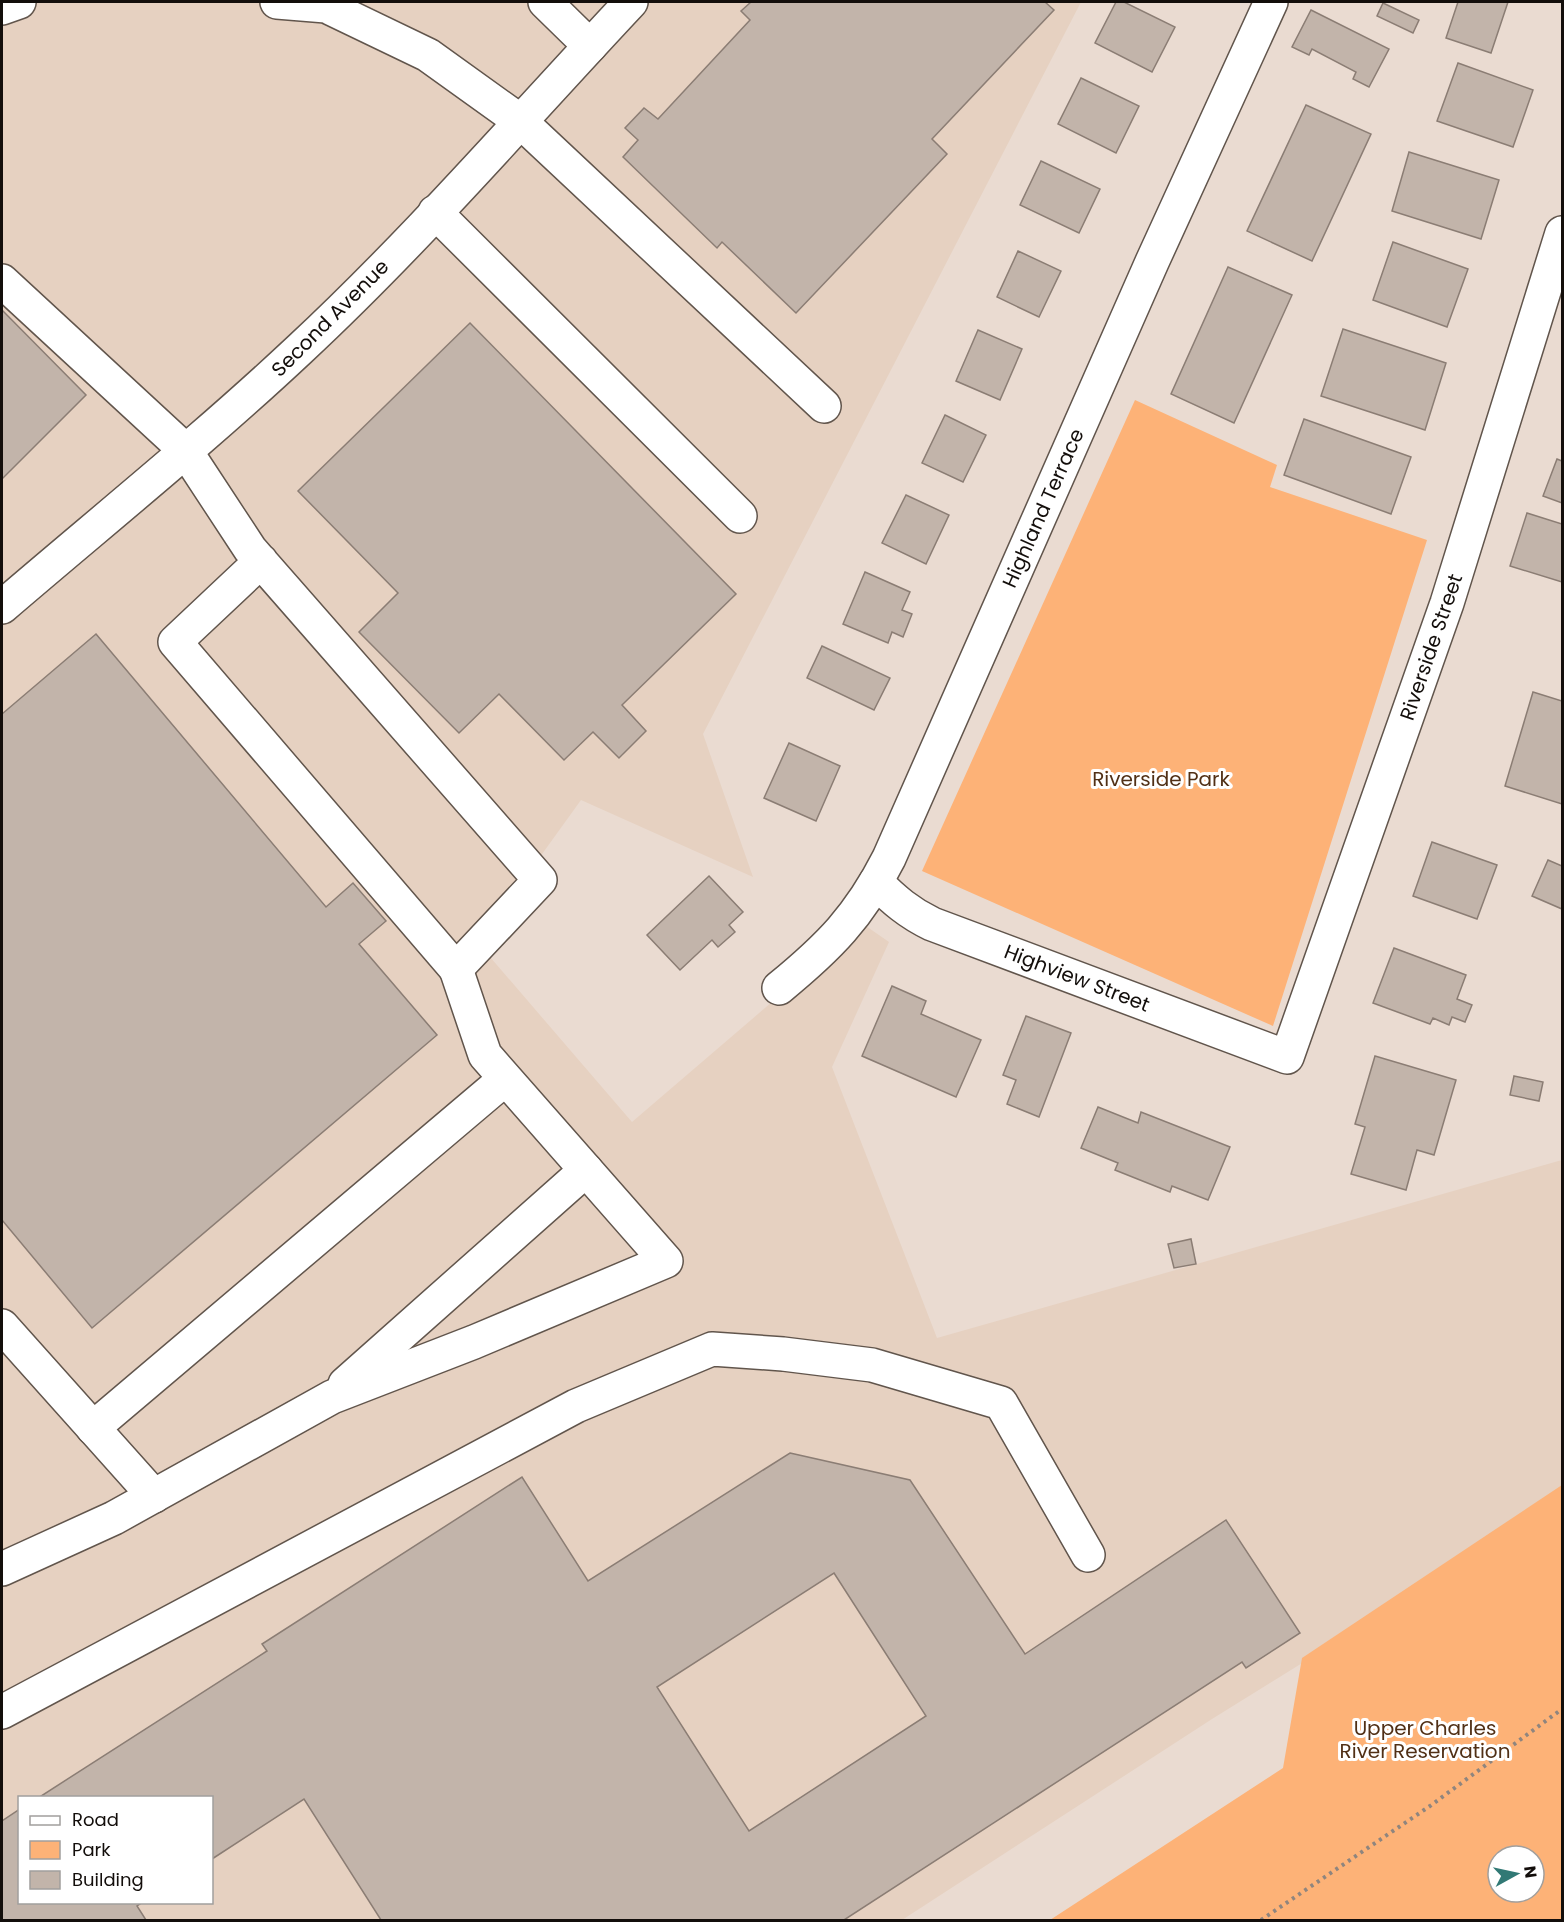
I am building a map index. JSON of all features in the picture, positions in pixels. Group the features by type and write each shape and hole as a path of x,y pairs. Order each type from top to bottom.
{"street":[{"path":"2,8 19,2"},
{"path":"277,2 326,6 428,55 520,121 824,406"},
{"path":"545,2 590,46"},
{"name":"Second Avenue","path":"2,607 302,348 435,212 632,2"},
{"name":"Highland Terrace","path":"779,988 818,956 842,931 876,882 889,858 1148,272 1271,2"},
{"path":"435,212 740,516"},
{"name":"Riverside Street","path":"1287,1057 1450,592 1563,233"},
{"path":"2,281 185,450 250,549 540,880 456,969"},
{"path":"2,1569 114,1518 327,1400 474,1342 666,1261 485,1055 456,969 175,642 261,561"},
{"name":"Highview Street","path":"876,882 897,903 932,924 1287,1057"},
{"path":"93,1428 505,1079"},
{"path":"327,1400 586,1170"},
{"path":"2,1326 154,1496"},
{"path":"2,1713 576,1406 712,1349 783,1354 872,1365 1001,1403 1088,1555"}],"path":[{"path":"1261,1920 1430,1806 1563,1709"}],"shaded area":[{"path":"2,2 1081,2 703,734 753,877 581,800 478,943 632,1122 863,924 889,942 832,1067 937,1338 1562,1160 1562,1490 1320,1652 1212,1719 902,1920 2,1920"}],"green space":[{"name":"Riverside Park","path":"1135,400 1277,465 1270,487 1427,540 1273,1026 922,871"},
{"name":"Upper Charles River Reservation","path":"1562,1485 1562,1920 1050,1920 1283,1768 1302,1658"}],"building":[{"path":"751,2 1045,2 1054,10 932,139 947,154 796,313 722,242 717,248 623,157 638,140 625,128 644,108 658,119 750,20 741,11"},
{"path":"1116,2 1124,2 1175,27 1152,72 1095,43"},
{"path":"1458,2 1508,2 1491,53 1446,38"},
{"path":"1383,3 1419,20 1413,33 1377,16"},
{"path":"1311,10 1389,49 1369,87 1353,79 1356,72 1312,49 1309,55 1292,47"},
{"path":"1458,63 1533,90 1513,147 1437,121"},
{"path":"1081,78 1139,106 1116,153 1058,124"},
{"path":"1306,105 1371,134 1312,261 1247,231"},
{"path":"1409,152 1499,180 1481,239 1392,211"},
{"path":"1041,161 1100,189 1079,233 1020,205"},
{"path":"1393,242 1468,269 1447,327 1373,300"},
{"path":"1018,251 1061,271 1039,317 997,297"},
{"path":"1228,267 1292,295 1234,423 1171,394"},
{"path":"2,310 86,395 2,479"},
{"path":"470,323 736,594 622,705 646,731 619,758 593,732 564,760 499,694 459,733 359,632 398,593 298,491"},
{"path":"1343,329 1446,363 1425,430 1321,396"},
{"path":"978,330 1022,349 1000,400 956,381"},
{"path":"945,415 986,435 963,482 922,463"},
{"path":"1304,419 1411,457 1391,514 1284,475"},
{"path":"1557,459 1562,461 1562,503 1543,496"},
{"path":"906,495 949,515 926,564 882,543"},
{"path":"1527,513 1562,524 1562,582 1510,566"},
{"path":"865,572 910,592 902,610 912,614 903,637 892,632 888,643 843,624"},
{"path":"96,634 326,907 353,883 386,921 359,944 437,1035 92,1328 2,1220 2,714"},
{"path":"822,646 890,678 874,710 807,678"},
{"path":"1533,692 1562,701 1562,804 1505,786"},
{"path":"789,743 840,766 816,821 764,798"},
{"path":"1432,842 1497,865 1477,919 1413,896"},
{"path":"1548,860 1562,866 1562,909 1532,896"},
{"path":"709,876 743,912 729,925 735,932 718,947 712,940 680,970 647,935"},
{"path":"1394,948 1466,975 1457,999 1472,1005 1465,1022 1452,1017 1449,1025 1433,1018 1430,1024 1373,1003"},
{"path":"892,986 926,1001 921,1014 981,1040 956,1097 862,1056"},
{"path":"1026,1016 1071,1033 1039,1117 1007,1104 1016,1080 1003,1075"},
{"path":"1375,1056 1456,1080 1434,1155 1417,1150 1406,1190 1351,1174 1365,1127 1355,1124"},
{"path":"1514,1076 1543,1082 1539,1101 1510,1095"},
{"path":"1098,1107 1138,1123 1141,1112 1230,1147 1208,1200 1172,1186 1170,1192 1115,1170 1118,1163 1081,1148"},
{"path":"1191,1239 1196,1264 1174,1268 1168,1244"},
{"path":"790,1453 910,1480 1025,1654 1226,1520 1300,1633 1246,1668 1242,1662 844,1920 381,1920 304,1799 213,1858 213,1796 41,1796 267,1651 262,1644 522,1477 588,1581","holes":["834,1573 926,1716 749,1831 657,1687"]},
{"path":"18,1810 18,1904 140,1904 137,1906 146,1920 2,1920 2,1821"}]}
